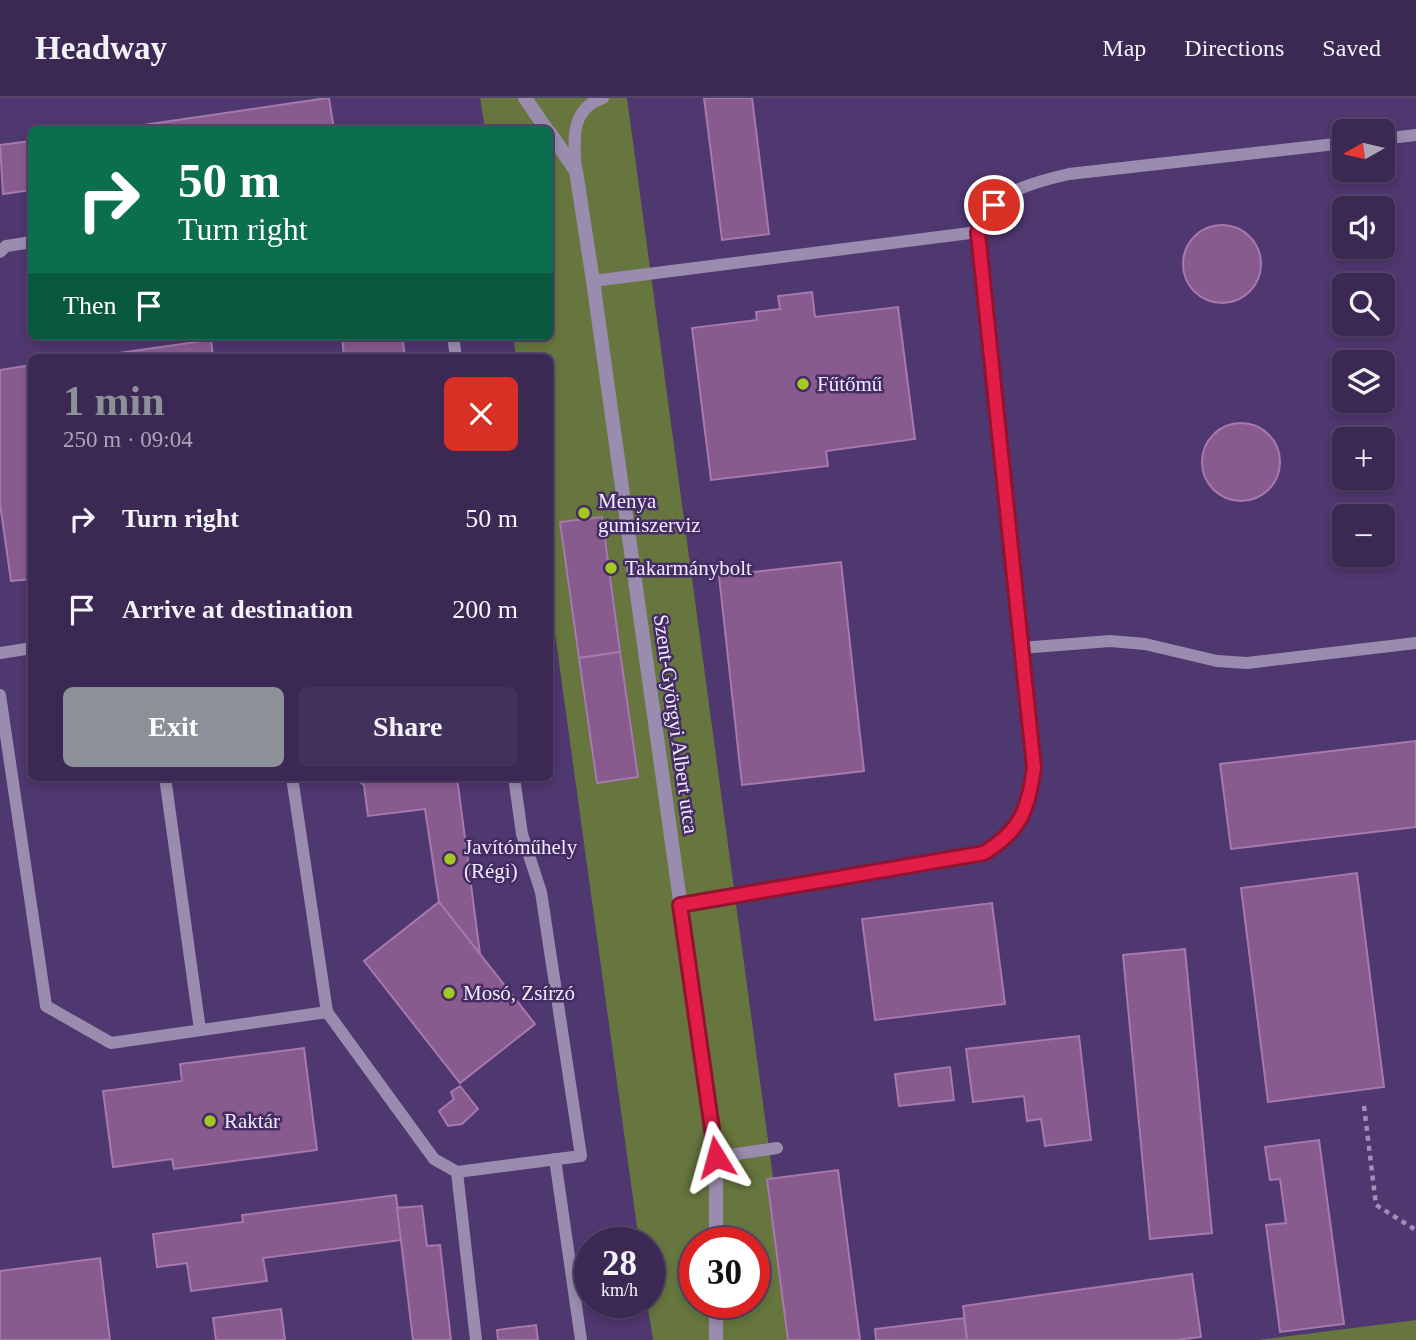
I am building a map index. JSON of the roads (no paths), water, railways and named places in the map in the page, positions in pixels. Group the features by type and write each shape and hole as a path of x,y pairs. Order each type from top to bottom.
{"street":[{"path":"526,98 545,126"},
{"path":"553,138 576,171"},
{"name":"Szent-Györgyi Albert utca","path":"576,171 716,1157 716,1227"},
{"path":"716,1318 716,1340"}],"lane":[{"path":"576,171 576,122 589,106 603,98"},
{"path":"1395,137 1416,135"},
{"path":"680,905 984,853 1018,826 1029,799 1034,768 978,233 982,217 994,205 1035,182 1069,174 1332,144"},
{"path":"593,281 978,233"},
{"path":"0,252 6,246 28,243"},
{"path":"1021,648 1111,641 1145,644 1217,661 1247,663 1416,643"},
{"path":"0,653 28,649"},
{"path":"0,695 46,1006 111,1043 327,1013"},
{"path":"166,781 200,1030"},
{"path":"293,781 327,1013 435,1159 457,1172 581,1156 541,892 522,834 515,781"},
{"path":"716,1157 777,1148"},
{"path":"555,1159 581,1340"},
{"path":"457,1172 476,1340"}],"place":[{"name":"Fűtőmű","path":"803,384"},
{"name":"Menya gumiszerviz","path":"584,513"},
{"name":"Takarmánybolt","path":"611,568"},
{"name":"Javítóműhely (Régi)","path":"450,859"},
{"name":"Mosó, Zsírzó","path":"449,993"},
{"name":"Raktár","path":"210,1121"}]}
